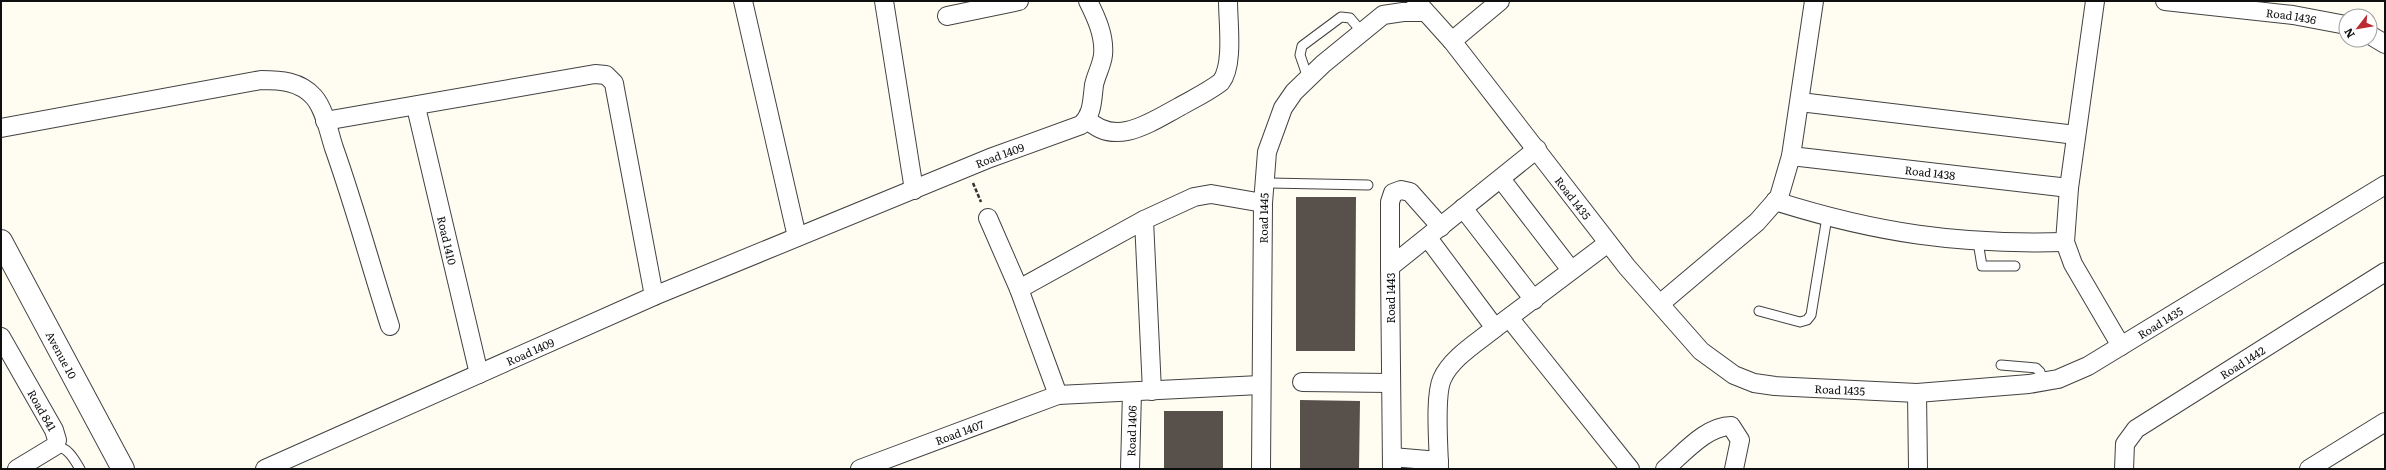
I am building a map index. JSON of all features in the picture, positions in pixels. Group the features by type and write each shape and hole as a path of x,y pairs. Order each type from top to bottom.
{"street":[{"path":"743,1 797,237"},
{"path":"884,1 914,190"},
{"path":"947,16 1019,1"},
{"path":"1088,1 1097,21 1103,55 1087,119 1093,125 1108,132 1132,130 1221,82 1225,76 1228,62 1228,1"},
{"path":"1452,41 1500,1"},
{"path":"1661,303 1757,222 1779,197 1791,156 1814,1"},
{"path":"2095,1 2069,188 2065,242 2073,264 2121,346"},
{"name":"Road 1436","path":"2165,1 2293,15 2338,23"},
{"name":"Road 1435","path":"1421,7 1452,41 1627,267 1661,303 1701,351 1734,374 1754,383 1775,386 1918,393 2058,379 2088,366 2385,185"},
{"name":"Road 1445","path":"1261,469 1260,385 1263,203 1267,152 1283,108 1294,92 1308,78 1362,32 1387,8 1403,12 1421,7"},
{"path":"325,121 416,107 595,74 606,75 611,79 615,89 654,296"},
{"path":"1,128 261,80 283,80 303,88 315,98 325,121 352,197 390,326"},
{"path":"1800,102 2076,136"},
{"name":"Road 1410","path":"416,107 479,374"},
{"name":"Road 1409","path":"264,469 654,296 1040,138 1073,128 1087,119"},
{"name":"Road 1443","path":"1392,463 1390,267 1537,149"},
{"name":"Road 1438","path":"1791,156 2069,188"},
{"path":"1501,179 1571,270"},
{"path":"1390,267 1390,202 1393,193 1401,190 1410,192 1435,232 1503,324 1630,469"},
{"path":"1019,289 1144,220 1182,201 1211,194 1263,203"},
{"path":"1775,201 1827,217 1912,235 1978,242 2065,242"},
{"path":"1463,208 1534,300"},
{"path":"988,218 1019,289 1058,395"},
{"path":"1144,220 1152,391"},
{"name":"Avenue 10","path":"1,241 123,469"},
{"path":"1392,463 1439,465 1439,396 1442,379 1454,363 1571,270 1608,243"},
{"name":"Road 1442","path":"2124,469 2125,444 2136,429 2385,272"},
{"name":"Road 841","path":"1,337 54,430 57,440 55,446 17,469"},
{"path":"1302,382 1390,383"},
{"name":"Road 1407","path":"860,469 1058,395 1260,385"},
{"name":"Road 1406","path":"1130,469 1132,392"},
{"path":"1918,393 1918,469"},
{"path":"2309,469 2385,422"},
{"path":"1665,469 1704,436 1722,426 1731,426 1740,440 1734,469"}],"lane":[{"path":"1308,78 1300,55 1300,50 1305,44 1341,17 1350,18 1362,32"},
{"path":"1264,183 1368,185"},
{"path":"1759,311 1800,322 1807,320 1811,315 1827,217"},
{"path":"1978,242 1982,266 2015,266"},
{"path":"2001,365 2036,368 2040,372 2043,381"},
{"path":"55,446 61,447 70,453 80,469"}],"path":[{"path":"967,168 988,218"}],"building":[{"path":"1296,197 1356,197 1355,351 1296,351"},
{"path":"1300,400 1360,401 1359,469 1300,469"},
{"path":"1164,411 1223,411 1223,469 1164,469"}]}
